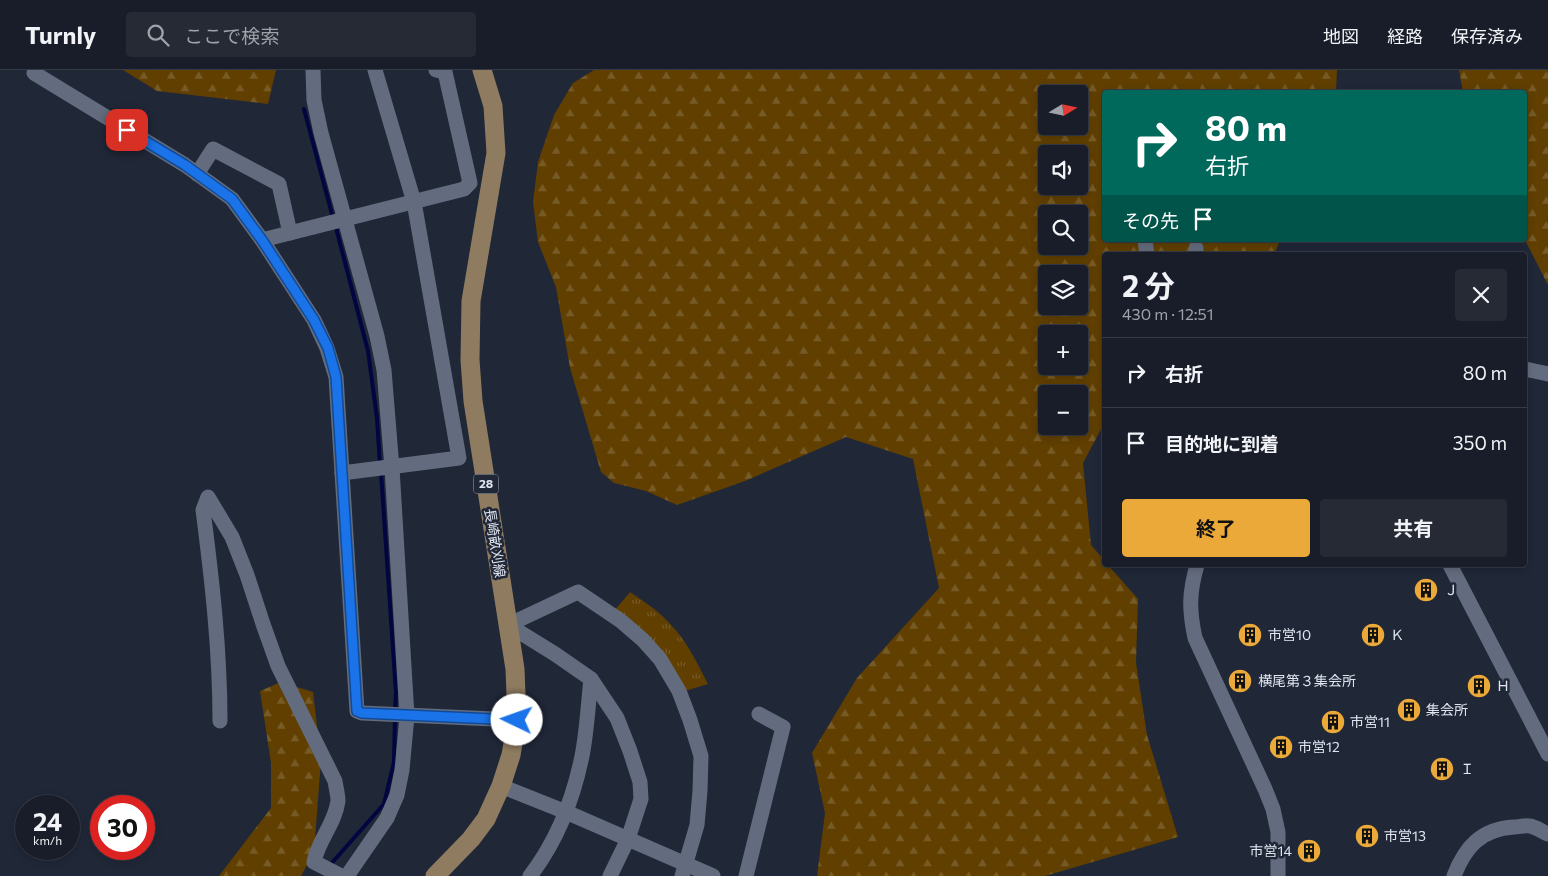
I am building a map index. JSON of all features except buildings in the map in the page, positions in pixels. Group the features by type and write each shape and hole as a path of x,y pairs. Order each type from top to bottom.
{"main road":[{"name":"長崎畝刈線","path":"435,876 476,832 486,818 501,786 511,755 517,720 515,669 473,401 470,360 471,301 496,154 493,106 482,70"}],"street":[{"path":"220,721 220,686 215,613 203,510 208,497 232,537 278,666 335,781 338,800 333,820 316,850 314,862 336,872 387,818 397,795 402,770 405,715 384,370 377,336 319,125 314,100 313,70"},
{"path":"342,473 459,458 414,202 375,70"},
{"path":"262,240 464,189 470,183 445,72 436,70"},
{"path":"34,73 185,165 232,199 262,240 314,320 328,348 336,377 357,711 387,715 517,720"},
{"path":"196,174 213,149 278,184 290,233"},
{"path":"1527,369 1548,374"},
{"path":"1196,567 1192,584 1190,615 1195,638 1273,809 1278,832 1278,876"},
{"path":"1451,567 1548,754"},
{"path":"508,625 578,592 621,621 643,640 660,659 679,691 701,756 697,825 683,870"},
{"path":"508,625 555,654 591,680 617,718 640,782 641,799 628,839 610,876"},
{"path":"530,876 555,839 566,812 582,756 591,680"},
{"path":"746,876 783,727 759,714"},
{"path":"501,786 628,839 683,870 713,876"},
{"path":"1454,876 1460,860 1473,843 1486,833 1506,827 1530,826 1547,833"}],"green space":[{"path":"123,70 276,70 268,104 157,91"},
{"path":"594,70 1337,70 1336,90 1102,90 1102,242 1279,242 1275,252 1102,252 1102,428 1083,463 1091,545 1102,558 1102,567 1110,567 1138,599 1136,663 1147,735 1178,837 1045,876 817,876 825,813 812,753 857,678 939,588 913,459 846,437 745,481 677,505 646,491 614,483 601,472 570,368 556,287 538,242 533,202 538,162 554,115 573,83"},
{"path":"1459,70 1548,70 1548,285 1526,242 1527,90 1463,90"},
{"path":"630,592 666,619 682,638 708,684 682,692 614,611"},
{"path":"281,682 313,692 321,760 314,852 301,876 219,876 271,808 271,763 260,691"}],"waterway":[{"path":"304,109 333,218"},
{"path":"335,224 368,351 377,418 380,465"},
{"path":"381,472 396,693 395,712"},
{"path":"330,865 384,804 394,762 395,719"}],"place":[{"name":"Ｊ","path":"1426,590"},
{"name":"市営10","path":"1250,635"},
{"name":"Ｋ","path":"1373,635"},
{"name":"横尾第３集会所","path":"1240,681"},
{"name":"Ｈ","path":"1479,686"},
{"name":"集会所","path":"1409,710"},
{"name":"市営11","path":"1333,722"},
{"name":"市営12","path":"1281,747"},
{"name":"Ｉ","path":"1442,769"},
{"name":"市営13","path":"1367,836"},
{"name":"市営14","path":"1309,851"}],"route":[{"path":"127,130 185,165 232,199 297,293 314,320 328,348 336,377 357,711 362,713 517,720"}]}
